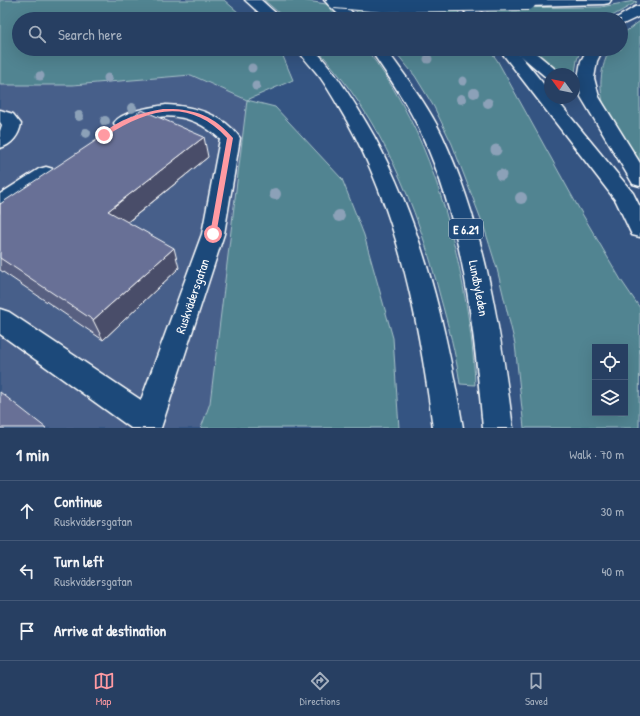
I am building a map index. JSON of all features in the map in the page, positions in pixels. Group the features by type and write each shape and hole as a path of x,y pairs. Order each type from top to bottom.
{"main road":[{"path":"252,0 267,12"},
{"path":"331,0 344,12"},
{"path":"335,0 383,4 604,0"},
{"path":"461,0 474,12"},
{"path":"461,0 476,12"},
{"path":"628,17 640,10"},
{"path":"310,56 327,76 348,107 371,148 393,197 413,255 430,322 448,428"},
{"name":"Lundbyleden","path":"383,56 408,92 429,130 443,160 457,200 471,246 483,304 489,343 498,428"},
{"path":"512,56 624,198 640,229"},
{"path":"530,56 545,68"},
{"path":"592,56 589,61 586,78 590,97 640,179"},
{"path":"580,102 640,184"},
{"name":"Ruskvädersgatan","path":"104,135 124,122 142,115 163,110 182,110 199,115 218,125 230,138 213,234 147,425"},
{"path":"0,116 6,118 12,124 10,132 0,142"},
{"path":"0,204 65,161"},
{"path":"0,320 147,425"}],"shaded area":[{"path":"191,75 247,100 210,403 201,428 0,428 0,85 73,85"}],"green space":[{"path":"0,0 224,0 238,12 12,12 12,56 283,56 293,80 247,100 191,75 73,85 0,85"},
{"path":"264,0 301,0 326,4 333,12 278,12"},
{"path":"634,1 637,2 619,12 487,12 483,8 601,7"},
{"path":"351,7 455,8 458,12 357,12"},
{"path":"640,21 640,175 614,130 602,99 601,83 603,67 607,56 628,56 628,30"},
{"path":"323,56 371,56 402,103 416,132 440,192 449,223 463,286 469,323 474,360 475,385 460,384 452,340 431,262 408,196 378,134 360,104 340,76"},
{"path":"399,56 494,56 497,60 577,205 621,280 640,308 639,428 524,428 515,344 497,269 484,227 452,144 434,107 415,76"},
{"path":"540,56 578,56 576,68 551,68"},
{"path":"247,100 275,107 342,179 364,235 393,338 399,428 201,428 210,403"}],"building":[{"path":"142,110 204,137 108,211 174,248 93,320 0,258 0,204"},
{"path":"0,392 46,428 0,428"}],"route":[{"path":"104,135 124,122 142,115 163,110 182,110 199,115 218,125 230,138 213,234"}]}
